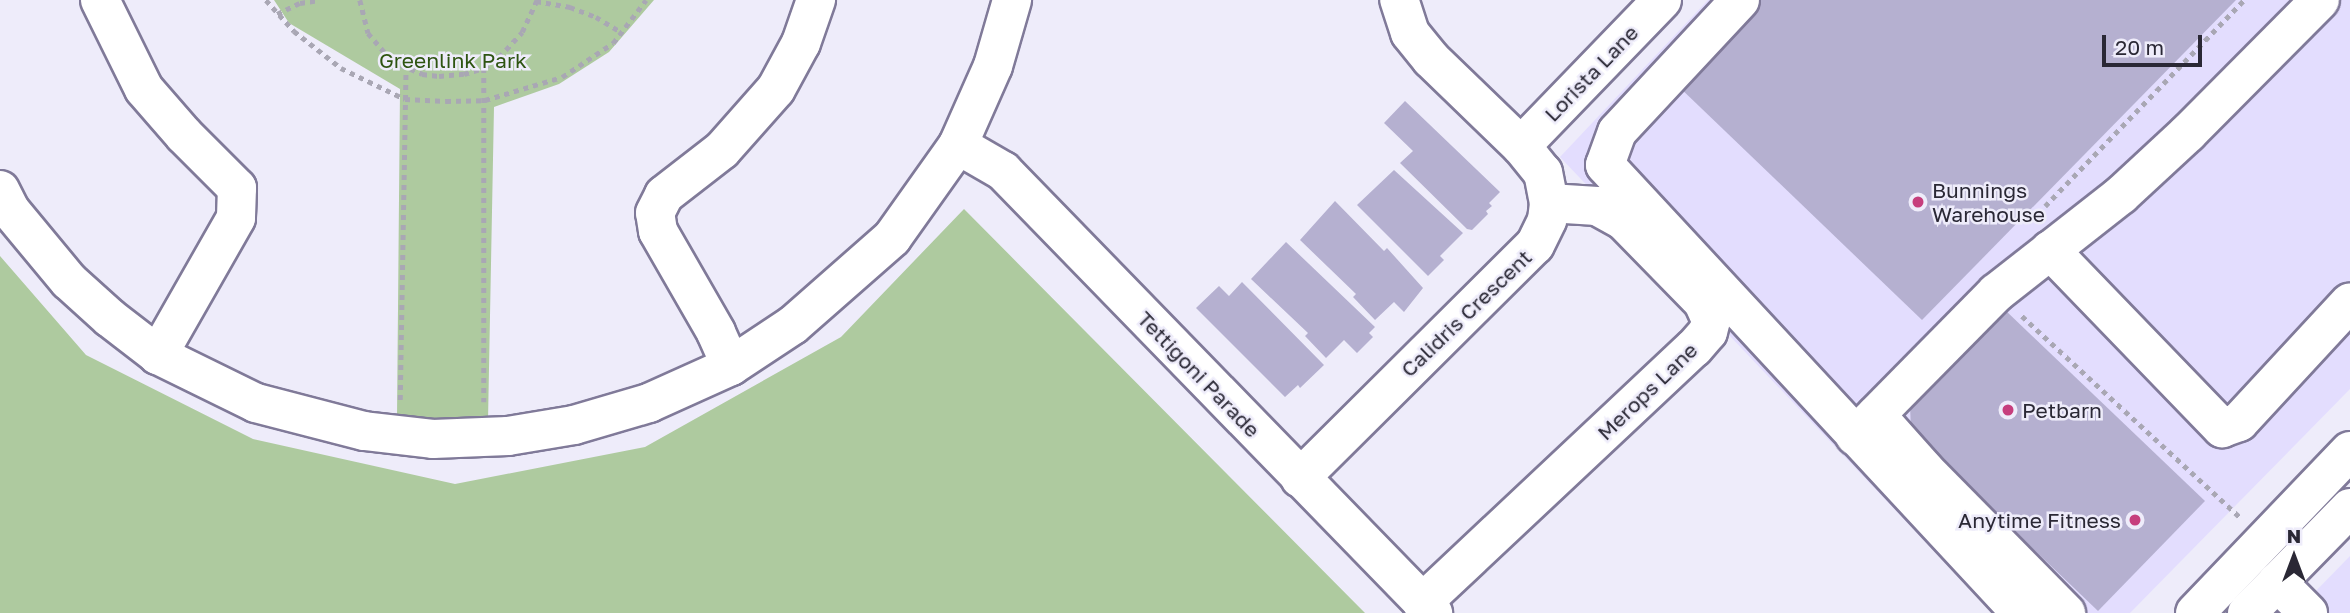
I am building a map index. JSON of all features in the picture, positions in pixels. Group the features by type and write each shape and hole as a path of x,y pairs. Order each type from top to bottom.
{"street":[{"path":"100,0 144,89 184,135 227,174 237,188 236,218 158,355"},
{"path":"731,366 716,332 658,231 655,213 664,195 722,150 776,89 801,43 816,0"},
{"path":"0,190 10,210 69,281 110,318 158,355 256,403 364,431 433,439 508,436 574,425 649,402 731,366 793,325 892,238 958,145 993,66 1012,0"},
{"path":"1399,0 1410,33 1431,58 1521,146 1543,173 1549,202"},
{"name":"Lorista Lane","path":"1521,146 1662,0"},
{"path":"1740,0 1616,132 1605,165 1876,407 1925,470 2066,613"},
{"path":"1876,407 1996,293 2121,195 2320,0"},
{"name":"Tettigoni Parade","path":"958,145 1003,171 1428,608"},
{"name":"Calidris Crescent","path":"1300,478 1535,245 1547,220 1549,202"},
{"name":"Merops Lane","path":"1428,608 1708,332 1711,320 1703,302 1624,221 1597,206 1549,202"},
{"path":"2050,250 2222,428 2239,422 2350,302"},
{"path":"1876,407 2021,613"},
{"path":"2195,613 2350,451"},
{"path":"2247,613 2350,508"},
{"path":"2277,582 2308,613"}],"path":[{"path":"266,0 277,14 341,68 405,99 485,100 562,77 613,43 646,0"},
{"path":"277,14 300,3 318,0"},
{"path":"360,0 369,33 392,61 406,68 439,76 464,74 484,68 499,57 522,32 537,1 570,7 596,17 621,32"},
{"path":"2044,207 2244,0"},
{"path":"400,400 406,68"},
{"path":"484,68 484,402"},
{"path":"2019,313 2250,526"}],"shaded area":[{"path":"1708,0 2350,0 2350,389 2130,613 1993,613 1560,157"},
{"path":"2350,556 2350,613 2295,613 2310,597"}],"green space":[{"name":"Greenlink Park","path":"274,0 654,0 609,52 559,84 494,107 488,421 442,423 397,418 400,89 289,23"},
{"path":"964,209 1365,613 0,613 0,256 86,355 253,439 455,484 645,447 841,337"}],"building":[{"name":"Bunnings Warehouse","path":"1759,0 2236,0 1922,320 1676,84"},
{"path":"1405,101 1500,192 1489,203 1492,206 1486,211 1488,214 1472,230 1467,229 1400,163 1413,151 1384,123"},
{"path":"1394,170 1463,233 1440,256 1444,260 1428,276 1357,205"},
{"path":"1335,201 1384,251 1387,248 1423,288 1404,312 1394,302 1375,320 1353,297 1356,294 1300,240"},
{"path":"1286,242 1375,327 1369,333 1373,337 1357,353 1344,340 1326,358 1305,336 1308,333 1251,279"},
{"path":"1242,282 1324,365 1300,388 1298,385 1285,397 1196,308 1219,286 1229,296"},
{"path":"2004,309 2205,501 2098,611 1911,432 1910,405"}],"place":[{"name":"Bunnings Warehouse","path":"1918,202"},
{"name":"Petbarn","path":"2008,410"},
{"name":"Anytime Fitness","path":"2135,520"}]}
